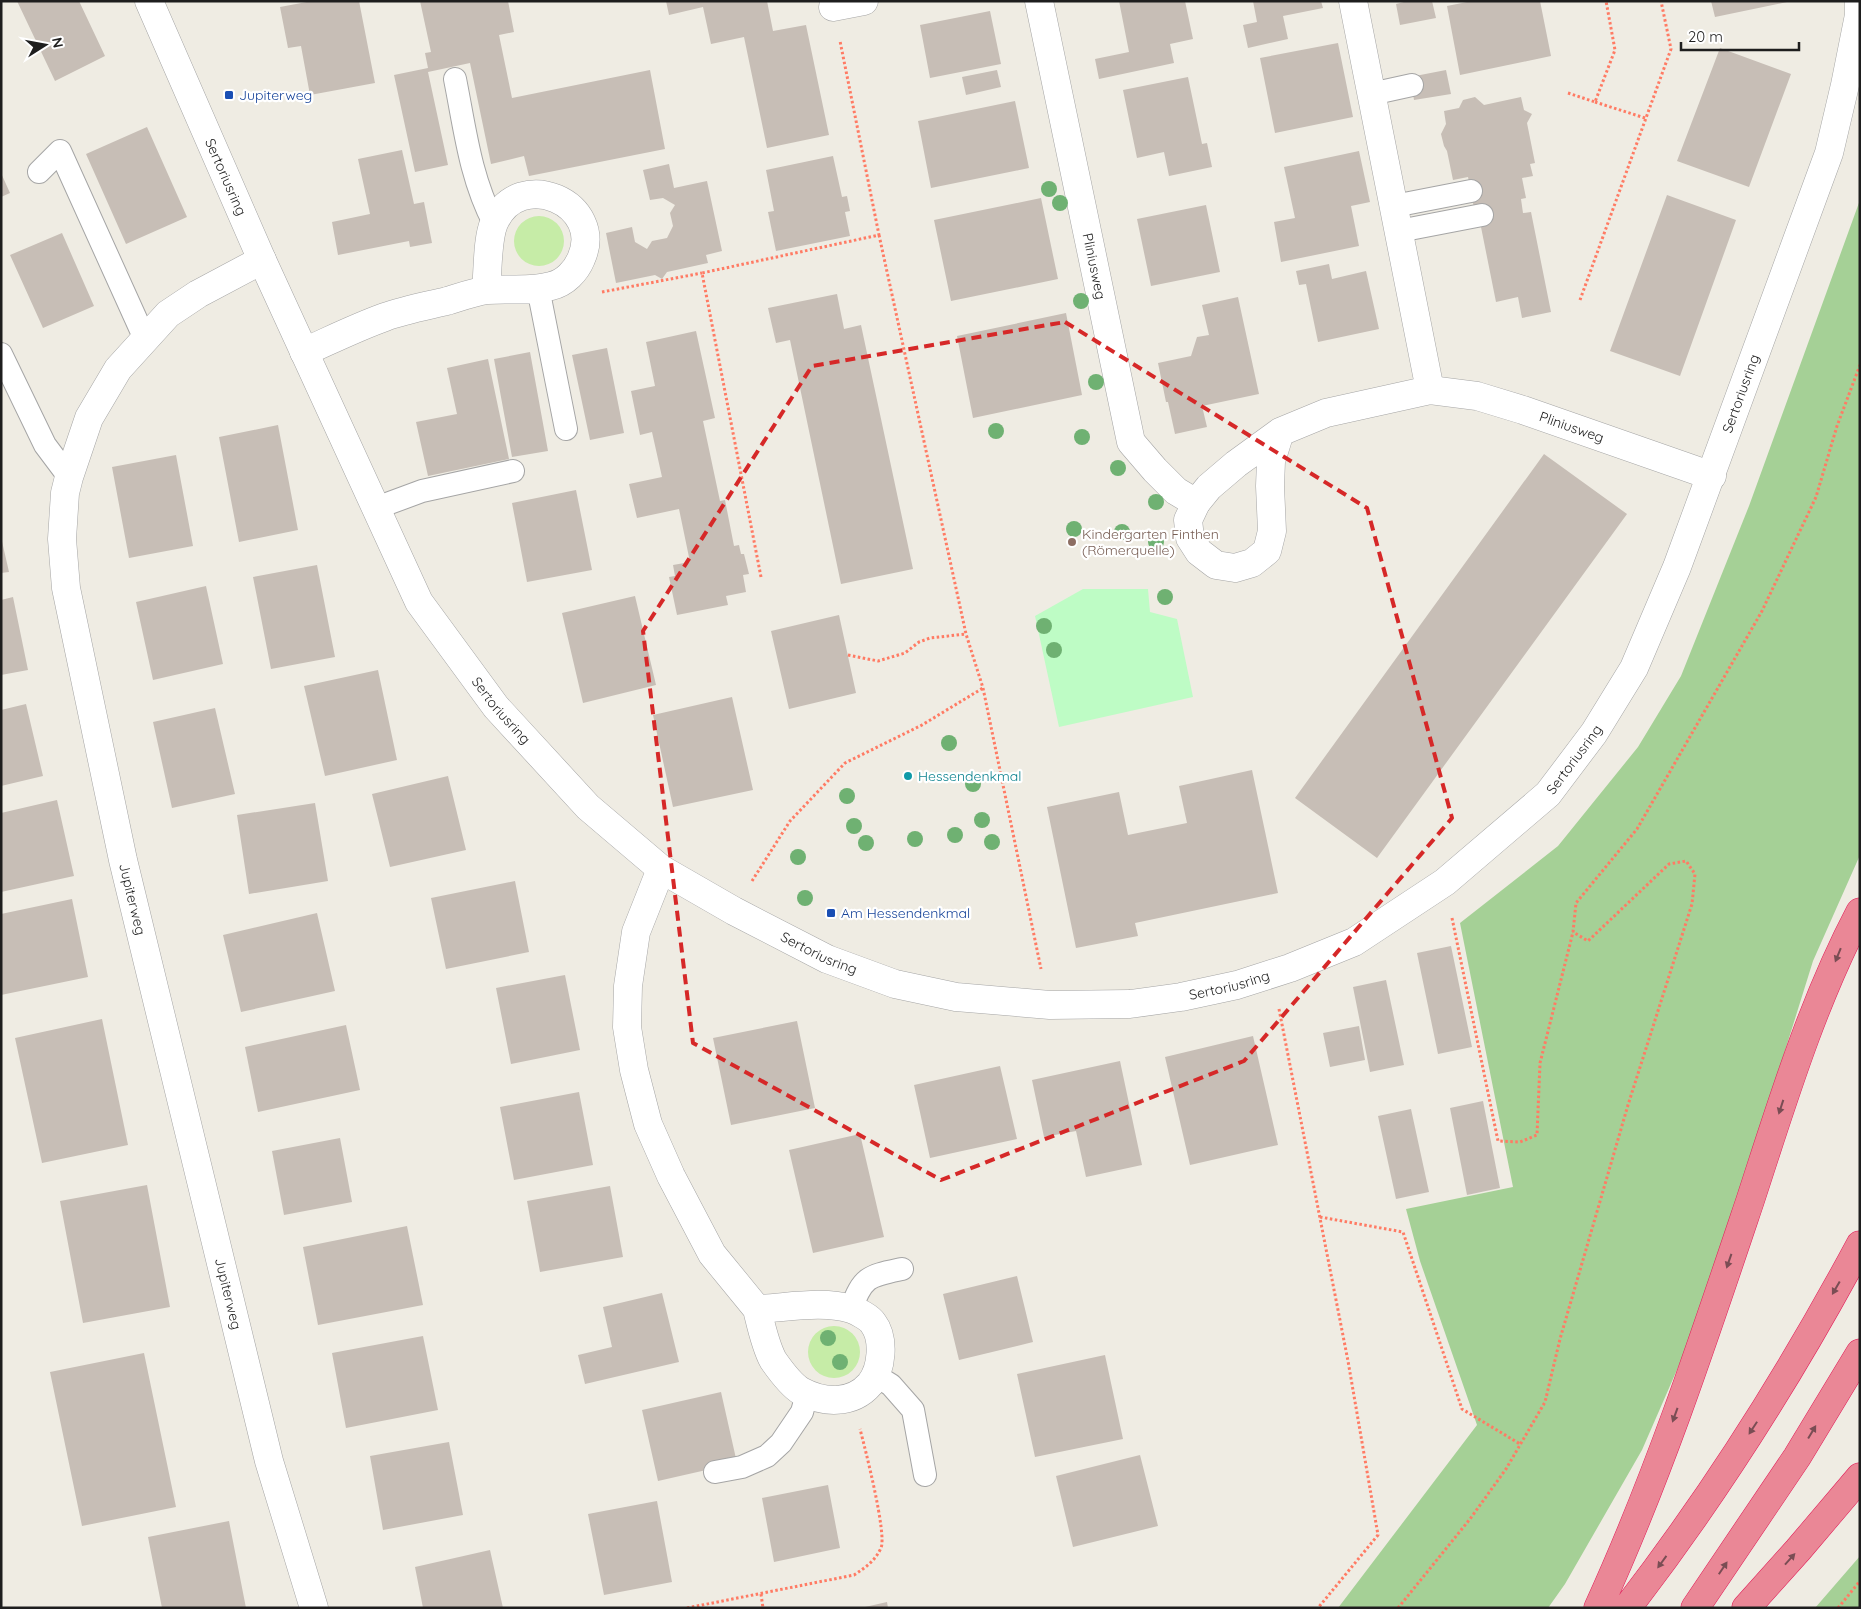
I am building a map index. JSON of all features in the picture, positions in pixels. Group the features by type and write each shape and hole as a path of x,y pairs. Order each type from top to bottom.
{"highway":[{"path":"1598,1608 1653,1478 1739,1233 1794,1068 1841,948 1860,912"},
{"path":"1627,1608 1704,1504 1751,1431 1842,1279 1860,1245"},
{"path":"1695,1608 1798,1457 1860,1353"},
{"path":"1746,1608 1860,1477"}],"street":[{"name":"Sertoriusring","path":"149,1 262,260 419,602 496,708 588,807 661,869 734,911 827,959 895,984 956,996 1050,1005 1130,1004 1181,997 1237,985 1272,974 1354,942 1445,882 1548,794 1594,734 1634,668 1678,567 1828,153 1845,85 1859,15 1859,1"},
{"path":"833,8 864,1"},
{"name":"Pliniusweg","path":"1039,1 1131,442 1176,491 1196,503"},
{"path":"1353,1 1430,390"},
{"path":"304,352 385,317 486,290 553,286 566,279 577,268 584,253 585,238 581,222 572,209 561,199 546,194 530,194 515,199 503,209 494,223 486,290"},
{"name":"Jupiterweg","path":"262,260 198,294 168,314 118,369 89,418 69,477 65,493 62,539 66,588 123,860 269,1461 314,1608"},
{"name":"Pliniusweg","path":"1280,432 1272,461 1270,486 1272,530 1266,551 1252,563 1235,568 1216,565 1199,552 1190,538 1188,520 1196,503 1209,487 1229,470 1280,432 1326,413 1430,390 1477,396 1523,410 1712,476"},
{"path":"661,869 636,932 628,986 627,1027 634,1070 648,1124 671,1176 712,1254 757,1309 773,1359 799,1390 836,1402 852,1397 870,1384 880,1366 880,1342 873,1323 851,1309 810,1305 757,1309"}],"lane":[{"path":"455,79 475,180 494,223"},
{"path":"1371,94 1412,85"},
{"path":"39,172 60,151 145,339"},
{"path":"1396,218 1471,191"},
{"path":"1396,218 1482,214"},
{"path":"538,288 566,429"},
{"path":"1,354 45,445 69,477"},
{"path":"376,508 422,490 513,471"},
{"path":"851,1309 858,1290 874,1275 902,1269"},
{"path":"875,1375 891,1385 913,1410 925,1475"},
{"path":"714,1472 742,1468 767,1456 781,1443 802,1412 807,1394"}],"path":[{"path":"1594,102 1616,50 1606,1"},
{"path":"1580,300 1671,49 1661,1"},
{"path":"833,8 879,235 966,634 983,688 1050,1005"},
{"path":"1568,92 1645,118"},
{"path":"566,279 577,294 582,296 702,273 879,235"},
{"path":"702,273 762,577"},
{"path":"1445,882 1498,1141 1520,1142 1536,1135 1540,1063 1573,932 1576,903 1637,830 1762,611 1816,497 1837,426 1860,365"},
{"path":"848,655 878,661 905,653 919,642 930,638 966,634"},
{"path":"734,911 790,821 845,763 922,725 983,688"},
{"path":"1398,1608 1470,1519 1506,1469 1545,1402 1560,1339 1628,1105 1692,904 1695,874 1686,861 1669,864 1588,941 1573,932"},
{"path":"1272,974 1348,1361 1378,1535 1318,1608"},
{"path":"1320,1217 1403,1232 1462,1409 1520,1444"},
{"path":"687,1608 854,1575 872,1564 882,1546 877,1501 852,1397"},
{"path":"1838,1608 1860,1581"},
{"path":"761,1594 763,1608"}],"highlighted area":[{"path":"1065,322 1367,508 1452,818 1244,1061 941,1180 693,1043 643,631 812,366"}],"green space":[{"path":"1860,200 1860,855 1813,961 1707,1301 1642,1450 1565,1584 1548,1608 1338,1608 1477,1425 1420,1261 1406,1209 1513,1187 1460,923 1558,846 1638,747 1681,676 1749,506"},
{"path":"539,216 557,223 564,241 557,259 539,266 521,259 514,241 521,223"},
{"path":"1083,589 1148,589 1150,612 1177,619 1193,697 1059,727 1035,616"},
{"path":"829,1326 839,1326 853,1333 860,1347 860,1357 853,1371 839,1378 829,1378 819,1374 812,1367 808,1357 808,1347 812,1337 819,1330"},
{"path":"1860,1556 1860,1608 1815,1608"}],"building":[{"path":"17,1 79,1 105,56 55,81"},
{"path":"312,1 359,1 375,83 310,95 301,46 288,48 280,7"},
{"path":"420,1 508,1 514,32 499,35 512,98 650,70 665,149 529,176 524,156 491,164 470,63 428,72 448,165 415,172 394,75 428,68 425,53 431,52"},
{"path":"666,1 767,1 773,31 806,25 829,135 767,148 744,37 711,44 703,7 669,15"},
{"path":"1119,1 1185,1 1193,39 1170,44 1174,63 1099,79 1095,59 1129,52"},
{"path":"1253,1 1321,1 1323,8 1283,16 1288,39 1248,48 1243,25 1257,22"},
{"path":"1408,1 1432,1 1436,18 1400,25 1396,4"},
{"path":"1472,1 1540,1 1551,56 1460,75 1447,6"},
{"path":"1711,1 1787,1 1787,2 1715,17"},
{"path":"990,11 1001,64 930,78 920,25"},
{"path":"1338,43 1353,117 1275,133 1260,58"},
{"path":"1720,48 1791,74 1749,187 1677,161"},
{"path":"997,70 1001,87 966,95 962,77"},
{"path":"1446,70 1451,94 1414,100 1410,77"},
{"path":"1188,77 1202,144 1207,143 1212,167 1169,176 1164,152 1137,158 1123,90"},
{"path":"1475,97 1484,105 1521,97 1524,110 1532,114 1527,123 1535,163 1530,164 1533,176 1522,178 1526,198 1521,199 1523,213 1531,212 1551,312 1522,318 1518,297 1496,302 1480,222 1474,208 1468,177 1453,180 1447,151 1441,134 1446,124 1444,111 1459,108 1463,100"},
{"path":"1015,101 1029,168 931,188 918,121"},
{"path":"147,127 187,217 126,244 86,154"},
{"path":"402,150 414,204 424,202 432,243 410,247 409,241 338,255 332,222 370,214 358,159"},
{"path":"1359,151 1370,202 1351,206 1359,246 1281,262 1274,222 1295,218 1284,167"},
{"path":"833,156 842,197 847,196 850,211 845,212 850,236 776,251 768,212 774,211 766,170"},
{"path":"669,164 674,188 707,181 722,251 706,255 708,263 667,272 662,279 655,275 616,283 606,233 632,227 635,242 647,249 652,241 667,238 673,226 670,213 675,205 663,198 650,200 643,170"},
{"path":"1,173 10,193 1,197"},
{"path":"1667,195 1736,220 1680,376 1610,351"},
{"path":"1041,198 1058,279 951,301 934,220"},
{"path":"1206,205 1220,272 1151,286 1137,219"},
{"path":"62,233 94,306 43,328 10,255"},
{"path":"1329,264 1332,279 1366,271 1379,329 1318,342 1306,284 1299,285 1296,271"},
{"path":"837,294 844,329 861,325 913,569 841,584 790,340 776,343 768,308"},
{"path":"1238,297 1259,394 1202,406 1207,427 1175,434 1158,363 1191,356 1197,337 1209,335 1202,305"},
{"path":"1066,313 1082,395 973,418 957,336"},
{"path":"696,331 715,418 703,421 720,501 725,500 734,546 739,545 741,554 744,554 749,574 743,575 746,592 726,596 728,605 677,615 669,577 675,576 673,565 690,562 679,509 637,518 629,484 662,477 652,432 640,435 631,391 655,386 646,342"},
{"path":"607,348 624,433 590,440 572,355"},
{"path":"530,352 548,451 512,457 494,359"},
{"path":"488,359 509,459 428,476 416,422 457,414 447,368"},
{"path":"278,425 298,530 239,542 219,437"},
{"path":"1544,454 1627,514 1377,858 1295,798"},
{"path":"176,455 193,546 129,558 112,467"},
{"path":"576,490 592,570 527,582 512,503"},
{"path":"1,537 9,572 1,573"},
{"path":"317,565 335,657 271,669 253,577"},
{"path":"206,586 223,664 153,680 136,602"},
{"path":"635,596 656,685 583,703 562,613"},
{"path":"13,597 28,670 1,675 1,600"},
{"path":"839,615 856,693 789,709 771,631"},
{"path":"378,670 397,760 325,776 304,686"},
{"path":"732,697 753,790 673,807 653,715"},
{"path":"26,704 43,776 1,786 1,710"},
{"path":"215,708 235,794 172,808 153,722"},
{"path":"1252,770 1278,893 1135,923 1138,936 1076,948 1047,807 1119,792 1128,835 1187,823 1179,786"},
{"path":"448,776 466,850 390,867 372,794"},
{"path":"57,800 74,876 1,892 1,813"},
{"path":"315,803 328,881 249,894 237,815"},
{"path":"515,881 529,952 446,969 431,898"},
{"path":"72,899 88,977 1,995 1,914"},
{"path":"317,913 335,991 241,1012 223,935"},
{"path":"1451,946 1472,1047 1438,1054 1417,953"},
{"path":"565,975 580,1050 511,1064 496,988"},
{"path":"1386,980 1404,1065 1370,1072 1353,987"},
{"path":"102,1019 128,1145 42,1163 15,1038"},
{"path":"797,1021 815,1108 731,1125 713,1038"},
{"path":"346,1025 360,1090 258,1112 245,1047"},
{"path":"1359,1026 1365,1060 1330,1067 1323,1033"},
{"path":"1253,1036 1278,1145 1190,1165 1165,1057"},
{"path":"1120,1061 1142,1165 1086,1177 1076,1131 1044,1137 1032,1080"},
{"path":"1000,1066 1017,1139 930,1158 914,1085"},
{"path":"579,1092 593,1165 514,1180 500,1107"},
{"path":"1483,1101 1500,1188 1467,1195 1450,1108"},
{"path":"1411,1109 1429,1192 1396,1199 1378,1116"},
{"path":"860,1134 884,1237 813,1253 789,1150"},
{"path":"340,1138 352,1202 284,1215 272,1151"},
{"path":"147,1185 170,1307 83,1323 60,1201"},
{"path":"610,1186 623,1257 540,1272 527,1201"},
{"path":"407,1226 423,1305 318,1325 303,1247"},
{"path":"1017,1276 1033,1342 959,1360 943,1294"},
{"path":"662,1293 679,1362 585,1384 578,1355 612,1347 603,1307"},
{"path":"423,1336 438,1410 346,1428 332,1353"},
{"path":"144,1353 176,1507 82,1526 50,1372"},
{"path":"1105,1355 1123,1439 1035,1457 1017,1374"},
{"path":"721,1392 737,1463 658,1481 642,1410"},
{"path":"449,1442 463,1515 383,1530 370,1456"},
{"path":"1140,1455 1158,1526 1073,1547 1056,1476"},
{"path":"828,1485 840,1548 774,1562 762,1498"},
{"path":"657,1501 672,1582 604,1595 588,1514"},
{"path":"229,1521 246,1608 162,1608 148,1537"},
{"path":"490,1550 503,1608 423,1608 415,1567"},
{"path":"887,1602 888,1608 865,1608 865,1607"}],"place":[{"name":"Jupiterweg","path":"229,95"},
{"name":"Kindergarten Finthen (Römerquelle)","path":"1072,542"},
{"name":"Hessendenkmal","path":"908,776"},
{"name":"Am Hessendenkmal","path":"831,913"}]}
